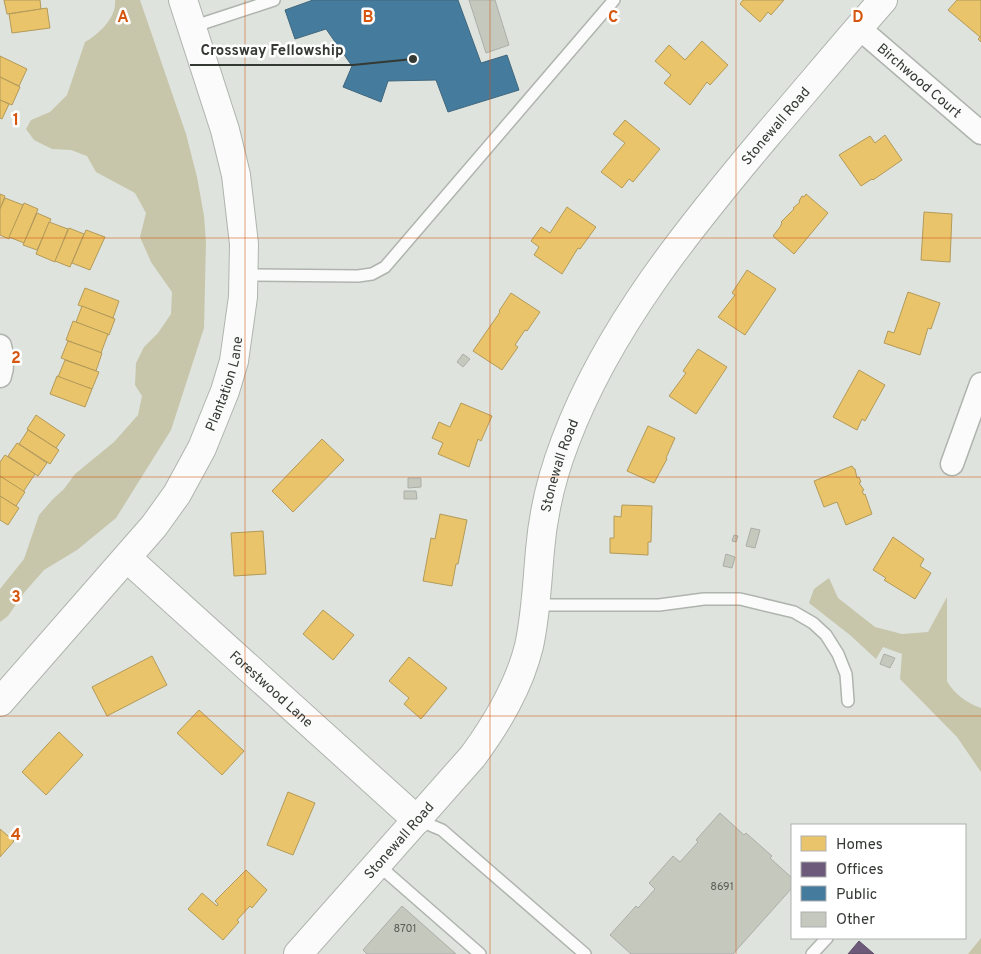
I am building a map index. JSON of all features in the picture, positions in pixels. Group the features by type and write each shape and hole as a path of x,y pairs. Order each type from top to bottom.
{"street":[{"name":"Plantation Lane","path":"0,702 127,558 154,526 177,494 202,448 225,391 234,361 244,276 244,244 236,175 225,130 183,0"},
{"name":"Stonewall Road","path":"298,954 473,756 497,723 515,687 528,648 536,605 540,548 549,495 564,444 589,385 632,312 660,270 711,202 883,0"},
{"name":"Birchwood Court","path":"859,28 981,132"},
{"path":"0,346 2,353 2,371 0,376"},
{"path":"952,464 981,384"},
{"name":"Forestwood Lane","path":"127,558 417,820"}],"lane":[{"path":"192,27 274,0"},
{"path":"244,276 358,276 372,274 385,267 614,0"},
{"path":"536,605 660,605 704,599 740,599 794,612 813,623 826,635 838,654 846,674 848,701"},
{"path":"417,820 442,830 586,954"},
{"path":"377,864 480,954"},
{"path":"812,954 826,939"}],"shaded area":[{"path":"115,0 140,0 186,134 197,177 204,216 206,242 204,328 171,430 116,518 77,550 44,570 23,594 8,616 0,622 0,589 24,559 39,515 64,489 75,474 114,442 138,415 142,396 135,385 136,363 144,347 158,333 171,314 172,292 151,262 140,237 146,213 135,193 96,172 87,156 71,150 52,149 34,140 26,129 31,120 50,112 67,95 85,42 96,34 110,19 115,6"},
{"path":"829,578 838,598 875,627 902,634 928,632 947,597 947,681 961,698 981,708 981,772 957,737 900,679 902,654 883,647 876,659 850,635 809,603 814,589"},
{"path":"981,938 981,954 968,954"}],"building: Homes":[{"path":"4,0 40,0 41,9 7,14"},
{"path":"743,0 784,0 771,15 768,12 760,22 740,4"},
{"path":"957,0 981,0 981,42 978,39 980,37 948,10"},
{"path":"47,8 50,28 12,33 9,14"},
{"path":"702,41 728,65 710,85 707,82 690,105 664,83 671,75 655,61 669,45 685,60"},
{"path":"0,56 27,69 19,86 0,77"},
{"path":"0,77 20,87 12,105 0,100"},
{"path":"0,100 9,104 2,119 0,118"},
{"path":"625,120 660,149 633,182 629,179 622,188 601,172 625,143 613,134"},
{"path":"885,135 902,160 861,186 839,155 870,136 875,143"},
{"path":"0,194 5,196 0,209"},
{"path":"806,194 828,213 794,254 773,236 780,227 781,222 800,202 802,196 804,197"},
{"path":"5,198 23,205 9,239 0,235 0,209"},
{"path":"24,203 38,209 24,243 9,237"},
{"path":"567,207 596,227 580,249 578,248 562,274 534,255 539,247 531,241 541,227 550,233"},
{"path":"924,212 952,214 950,262 921,260"},
{"path":"37,213 51,219 37,250 23,245"},
{"path":"49,222 68,229 55,262 36,254"},
{"path":"69,228 84,234 70,267 55,261"},
{"path":"86,230 105,237 90,270 72,263"},
{"path":"747,270 776,289 745,335 718,317 735,295 732,293"},
{"path":"85,288 119,301 113,318 78,305"},
{"path":"908,292 940,303 931,329 928,328 920,355 884,343 888,331 894,333"},
{"path":"511,293 540,312 515,345 518,347 502,370 473,351"},
{"path":"82,306 115,319 109,335 76,322"},
{"path":"73,321 108,334 101,353 66,340"},
{"path":"68,341 102,353 96,371 61,358"},
{"path":"698,349 727,367 696,414 669,396 686,373 683,371"},
{"path":"65,360 99,372 92,389 58,377"},
{"path":"859,370 885,385 865,421 862,419 857,430 833,417"},
{"path":"57,376 92,389 85,407 50,394"},
{"path":"461,403 492,416 481,441 478,439 469,467 438,454 443,443 432,438 439,422 450,427"},
{"path":"36,415 65,435 56,448 27,429"},
{"path":"648,426 675,438 667,459 654,483 627,471"},
{"path":"28,430 59,450 50,464 19,444"},
{"path":"322,439 344,460 293,512 272,491"},
{"path":"17,443 47,463 38,476 8,456"},
{"path":"5,455 35,474 23,492 0,476 0,462"},
{"path":"852,466 855,469 857,478 859,477 861,482 859,483 864,490 862,491 865,494 872,514 846,525 837,502 824,507 814,481"},
{"path":"0,476 25,492 16,506 0,496"},
{"path":"0,496 19,508 8,525 0,520"},
{"path":"622,505 652,506 651,542 648,542 648,555 610,553 610,538 614,538 614,516 621,517"},
{"path":"440,514 467,520 452,586 423,581 431,538 435,539"},
{"path":"263,531 266,574 234,576 231,533"},
{"path":"893,537 924,559 920,566 931,573 915,599 884,580 886,578 873,570"},
{"path":"323,610 354,635 333,660 303,634"},
{"path":"152,656 167,685 107,716 92,687"},
{"path":"409,657 447,688 421,719 404,704 409,698 389,681"},
{"path":"199,710 244,751 222,775 177,733"},
{"path":"59,732 83,755 46,795 22,772"},
{"path":"288,792 315,803 293,855 267,845"},
{"path":"0,829 14,841 0,857"},
{"path":"246,870 267,890 252,908 250,906 237,920 239,922 223,940 188,909 202,893 217,906 218,904 215,901"}],"building: Offices":[{"path":"859,941 874,954 848,954"}],"building: Public":[{"path":"313,0 458,0 481,63 507,55 519,90 448,112 436,80 388,81 381,102 343,87 352,66 326,29 295,39 285,10"}],"building: Other":[{"path":"469,0 495,0 509,45 486,53"},
{"path":"463,354 470,359 463,367 457,362"},
{"path":"408,478 421,478 421,487 408,488"},
{"path":"404,491 416,491 417,499 404,499"},
{"path":"751,528 760,530 755,548 746,546"},
{"path":"734,535 738,536 736,542 732,541"},
{"path":"726,554 735,557 732,568 723,566"},
{"path":"884,654 895,658 890,668 880,664"},
{"path":"720,813 744,835 746,833 772,856 770,858 791,877 791,889 733,954 631,954 610,935 636,906 638,908 655,889 649,883 673,856 680,862 698,842 696,840"},
{"path":"402,906 456,954 367,954 363,950"}],"place":[{"name":"Crossway Fellowship","path":"413,59"}]}
